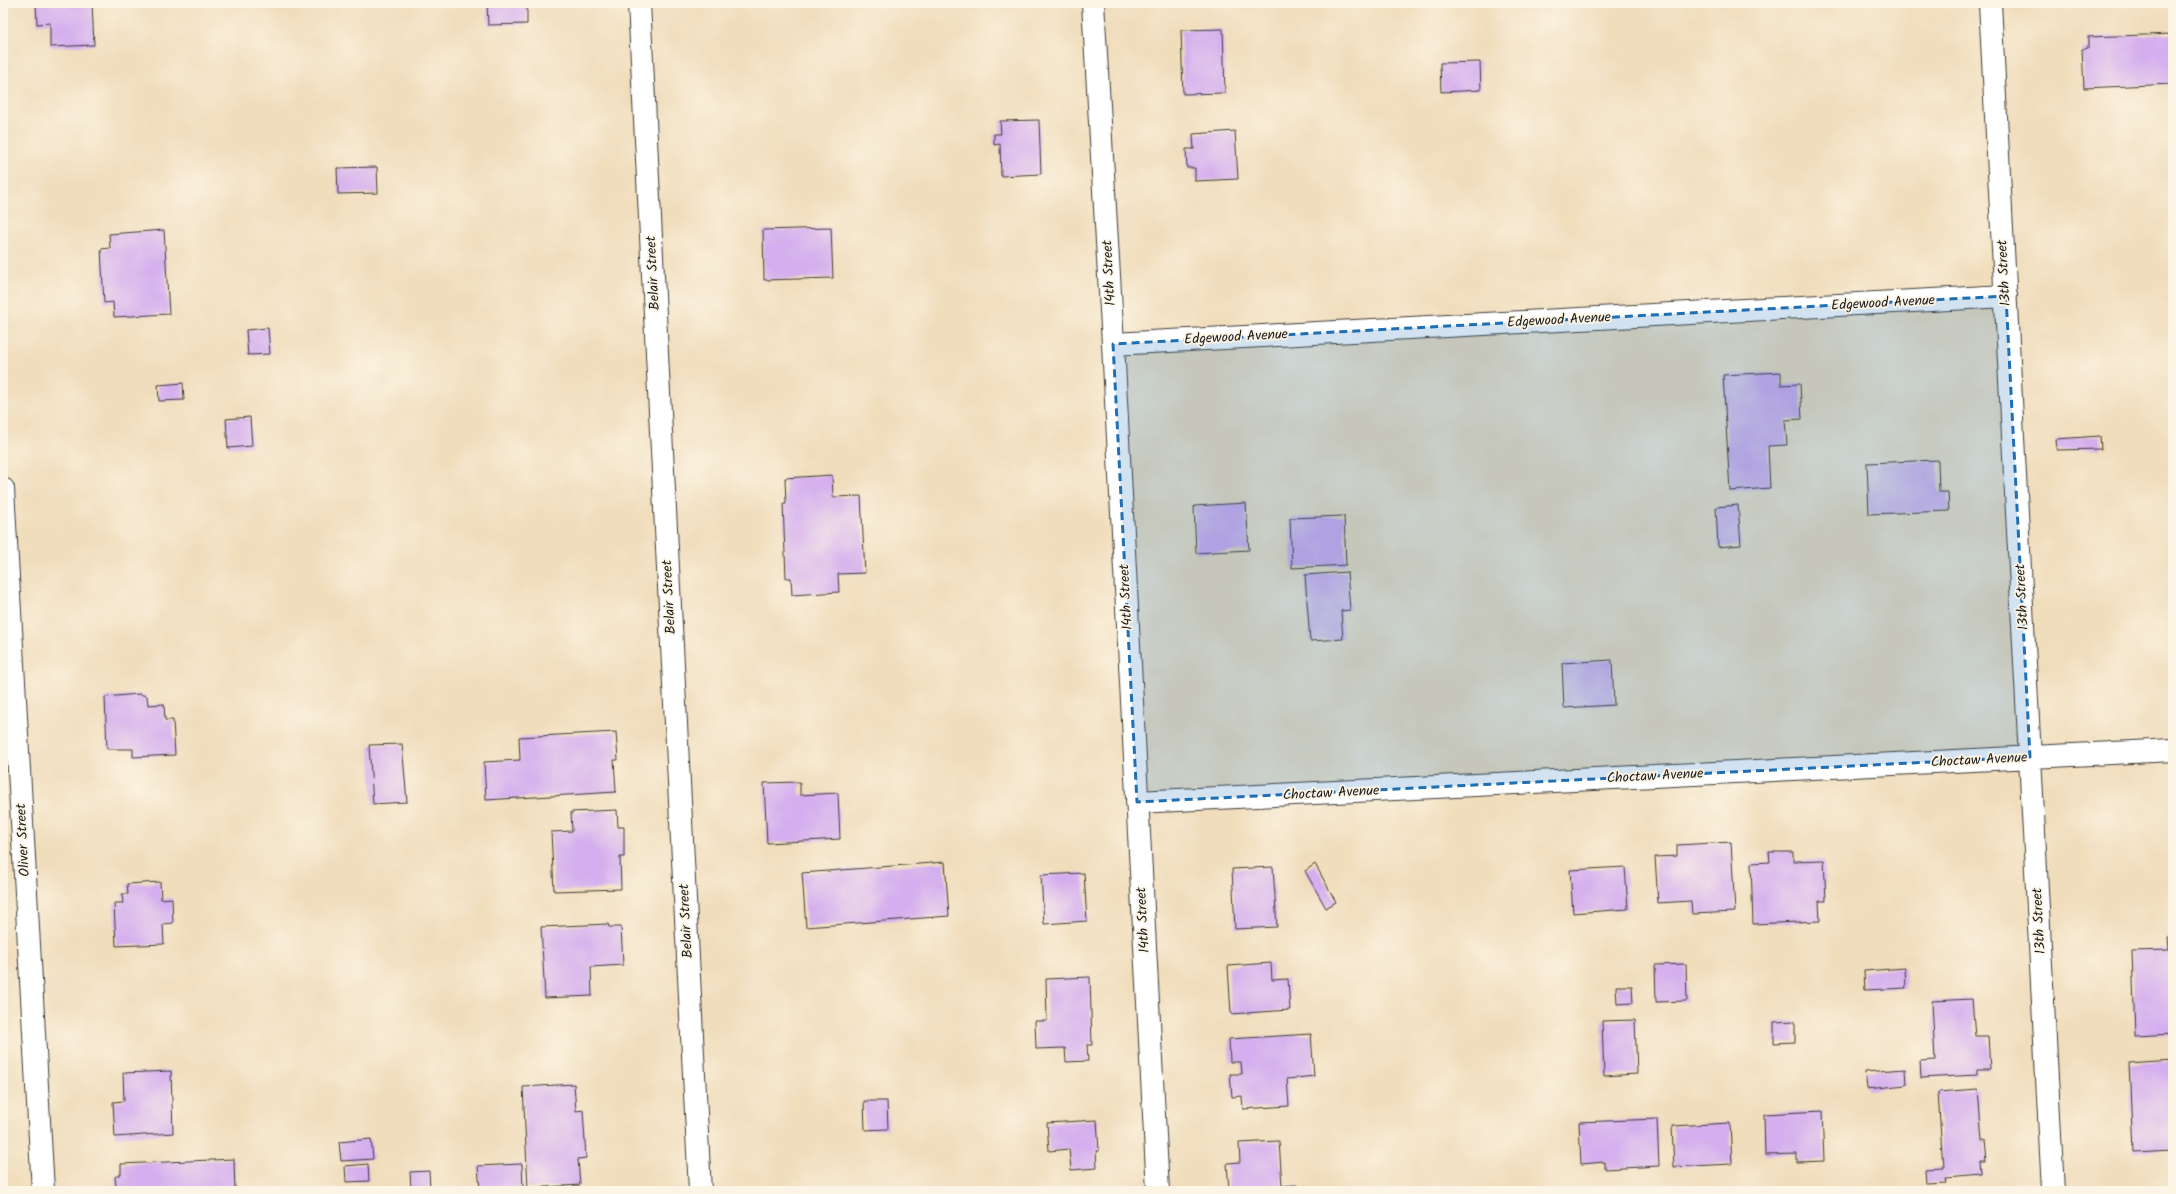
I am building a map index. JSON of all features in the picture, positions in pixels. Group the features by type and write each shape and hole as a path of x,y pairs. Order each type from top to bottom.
{"street":[{"name":"Belair Street","path":"639,3 700,1191"},
{"name":"14th Street","path":"1093,3 1113,344 1158,1191"},
{"name":"13th Street","path":"1990,3 2053,1191"},
{"name":"Edgewood Avenue","path":"1113,344 2006,296"},
{"name":"Oliver Street","path":"3,489 6,597 43,1191"},
{"name":"Choctaw Avenue","path":"1137,802 2173,750"}],"highlighted area":[{"path":"2006,296 2030,757 1137,802 1113,344"}],"building":[{"path":"36,3 92,3 94,45 50,47 50,23 37,24"},
{"path":"487,3 527,3 527,24 488,25"},
{"path":"1223,29 1225,93 1183,94 1181,30"},
{"path":"2173,34 2173,84 2084,88 2082,49 2088,48 2088,37"},
{"path":"1480,62 1481,90 1441,92 1440,63"},
{"path":"1039,120 1041,174 1001,176 1000,144 994,145 994,134 1001,134 1000,121"},
{"path":"1235,131 1238,179 1195,181 1195,168 1187,168 1186,149 1194,149 1193,134"},
{"path":"377,167 378,193 338,194 337,168"},
{"path":"831,228 833,278 764,280 763,230"},
{"path":"164,230 169,314 114,317 113,302 104,303 101,249 110,248 109,234"},
{"path":"268,328 270,354 248,355 246,330"},
{"path":"1781,372 1781,385 1800,384 1802,419 1785,420 1787,445 1768,446 1770,488 1730,491 1723,375"},
{"path":"183,383 184,400 159,401 158,385"},
{"path":"250,417 252,446 228,448 226,419"},
{"path":"2100,436 2101,449 2057,450 2056,439"},
{"path":"1938,460 1939,492 1948,492 1949,511 1869,514 1867,463"},
{"path":"832,475 833,497 861,496 865,573 838,574 839,592 792,595 791,578 786,578 783,504 786,504 785,478"},
{"path":"1246,503 1249,550 1196,553 1194,506"},
{"path":"1738,505 1741,545 1718,547 1716,507"},
{"path":"1344,516 1346,565 1292,568 1290,518"},
{"path":"1347,572 1350,610 1341,611 1343,639 1310,641 1305,575"},
{"path":"1612,660 1614,705 1564,708 1562,663"},
{"path":"139,694 147,696 148,705 164,704 165,720 173,720 175,755 133,757 133,749 107,749 105,697"},
{"path":"616,732 618,760 614,760 616,792 486,800 484,762 520,760 519,737"},
{"path":"402,744 407,802 373,804 369,745"},
{"path":"800,782 800,795 838,793 840,839 767,843 764,783"},
{"path":"617,810 618,827 624,827 624,857 620,857 621,889 554,891 551,832 572,831 571,812"},
{"path":"1731,842 1735,912 1692,914 1691,901 1658,903 1655,857 1677,856 1677,845"},
{"path":"1769,852 1793,852 1793,861 1824,860 1826,901 1819,901 1820,921 1753,924 1751,863 1770,862"},
{"path":"945,862 949,916 806,927 802,873"},
{"path":"1315,864 1336,902 1326,908 1305,871"},
{"path":"1273,867 1277,927 1235,929 1232,869"},
{"path":"1625,867 1628,909 1573,913 1570,870"},
{"path":"1084,873 1087,921 1044,924 1041,875"},
{"path":"160,882 161,899 172,898 173,923 163,924 164,944 116,946 114,903 123,903 122,894 128,894 127,884"},
{"path":"608,924 609,927 621,927 623,965 591,967 592,996 545,998 541,927"},
{"path":"2168,937 2173,937 2173,1034 2135,1036 2132,951 2169,950"},
{"path":"1271,963 1272,980 1288,979 1290,1010 1231,1014 1228,966"},
{"path":"1686,964 1687,1001 1656,1002 1655,965"},
{"path":"1905,968 1906,988 1865,990 1864,971"},
{"path":"1090,977 1092,1045 1087,1045 1088,1061 1066,1062 1065,1048 1036,1049 1035,1021 1047,1021 1046,979"},
{"path":"1616,986 1632,986 1633,1003 1617,1004"},
{"path":"1972,999 1975,1036 1988,1036 1990,1069 1977,1069 1977,1075 1921,1078 1920,1061 1935,1060 1932,1001"},
{"path":"1635,1020 1637,1074 1604,1076 1602,1021"},
{"path":"1795,1021 1795,1042 1774,1043 1774,1022"},
{"path":"1311,1034 1314,1076 1287,1079 1289,1106 1243,1109 1242,1096 1232,1097 1230,1074 1242,1074 1241,1062 1230,1062 1229,1039"},
{"path":"2173,1061 2173,1150 2133,1152 2129,1064"},
{"path":"1905,1069 1906,1085 1867,1089 1865,1072"},
{"path":"171,1071 173,1133 115,1137 113,1102 124,1101 123,1073"},
{"path":"574,1084 576,1111 583,1110 586,1158 578,1159 580,1185 528,1188 523,1087"},
{"path":"1978,1089 1982,1141 1985,1141 1987,1163 1982,1163 1983,1175 1945,1178 1946,1182 1926,1183 1925,1169 1943,1168 1938,1092"},
{"path":"864,1101 887,1101 888,1129 865,1130"},
{"path":"1822,1111 1824,1161 1797,1162 1797,1154 1765,1155 1764,1114"},
{"path":"1657,1119 1659,1166 1605,1169 1605,1162 1581,1164 1579,1122"},
{"path":"1097,1120 1099,1151 1096,1151 1097,1168 1071,1170 1069,1149 1049,1151 1047,1123"},
{"path":"1730,1123 1732,1164 1674,1167 1672,1126"},
{"path":"371,1139 373,1159 341,1161 339,1142"},
{"path":"1279,1141 1282,1186 1297,1185 1297,1191 1229,1191 1227,1163 1240,1162 1239,1143"},
{"path":"234,1159 235,1191 122,1191 116,1186 115,1177 121,1174 121,1164"},
{"path":"368,1164 369,1181 346,1182 345,1166"},
{"path":"522,1164 523,1187 480,1190 478,1166"},
{"path":"429,1171 430,1188 411,1188 410,1172"}]}
